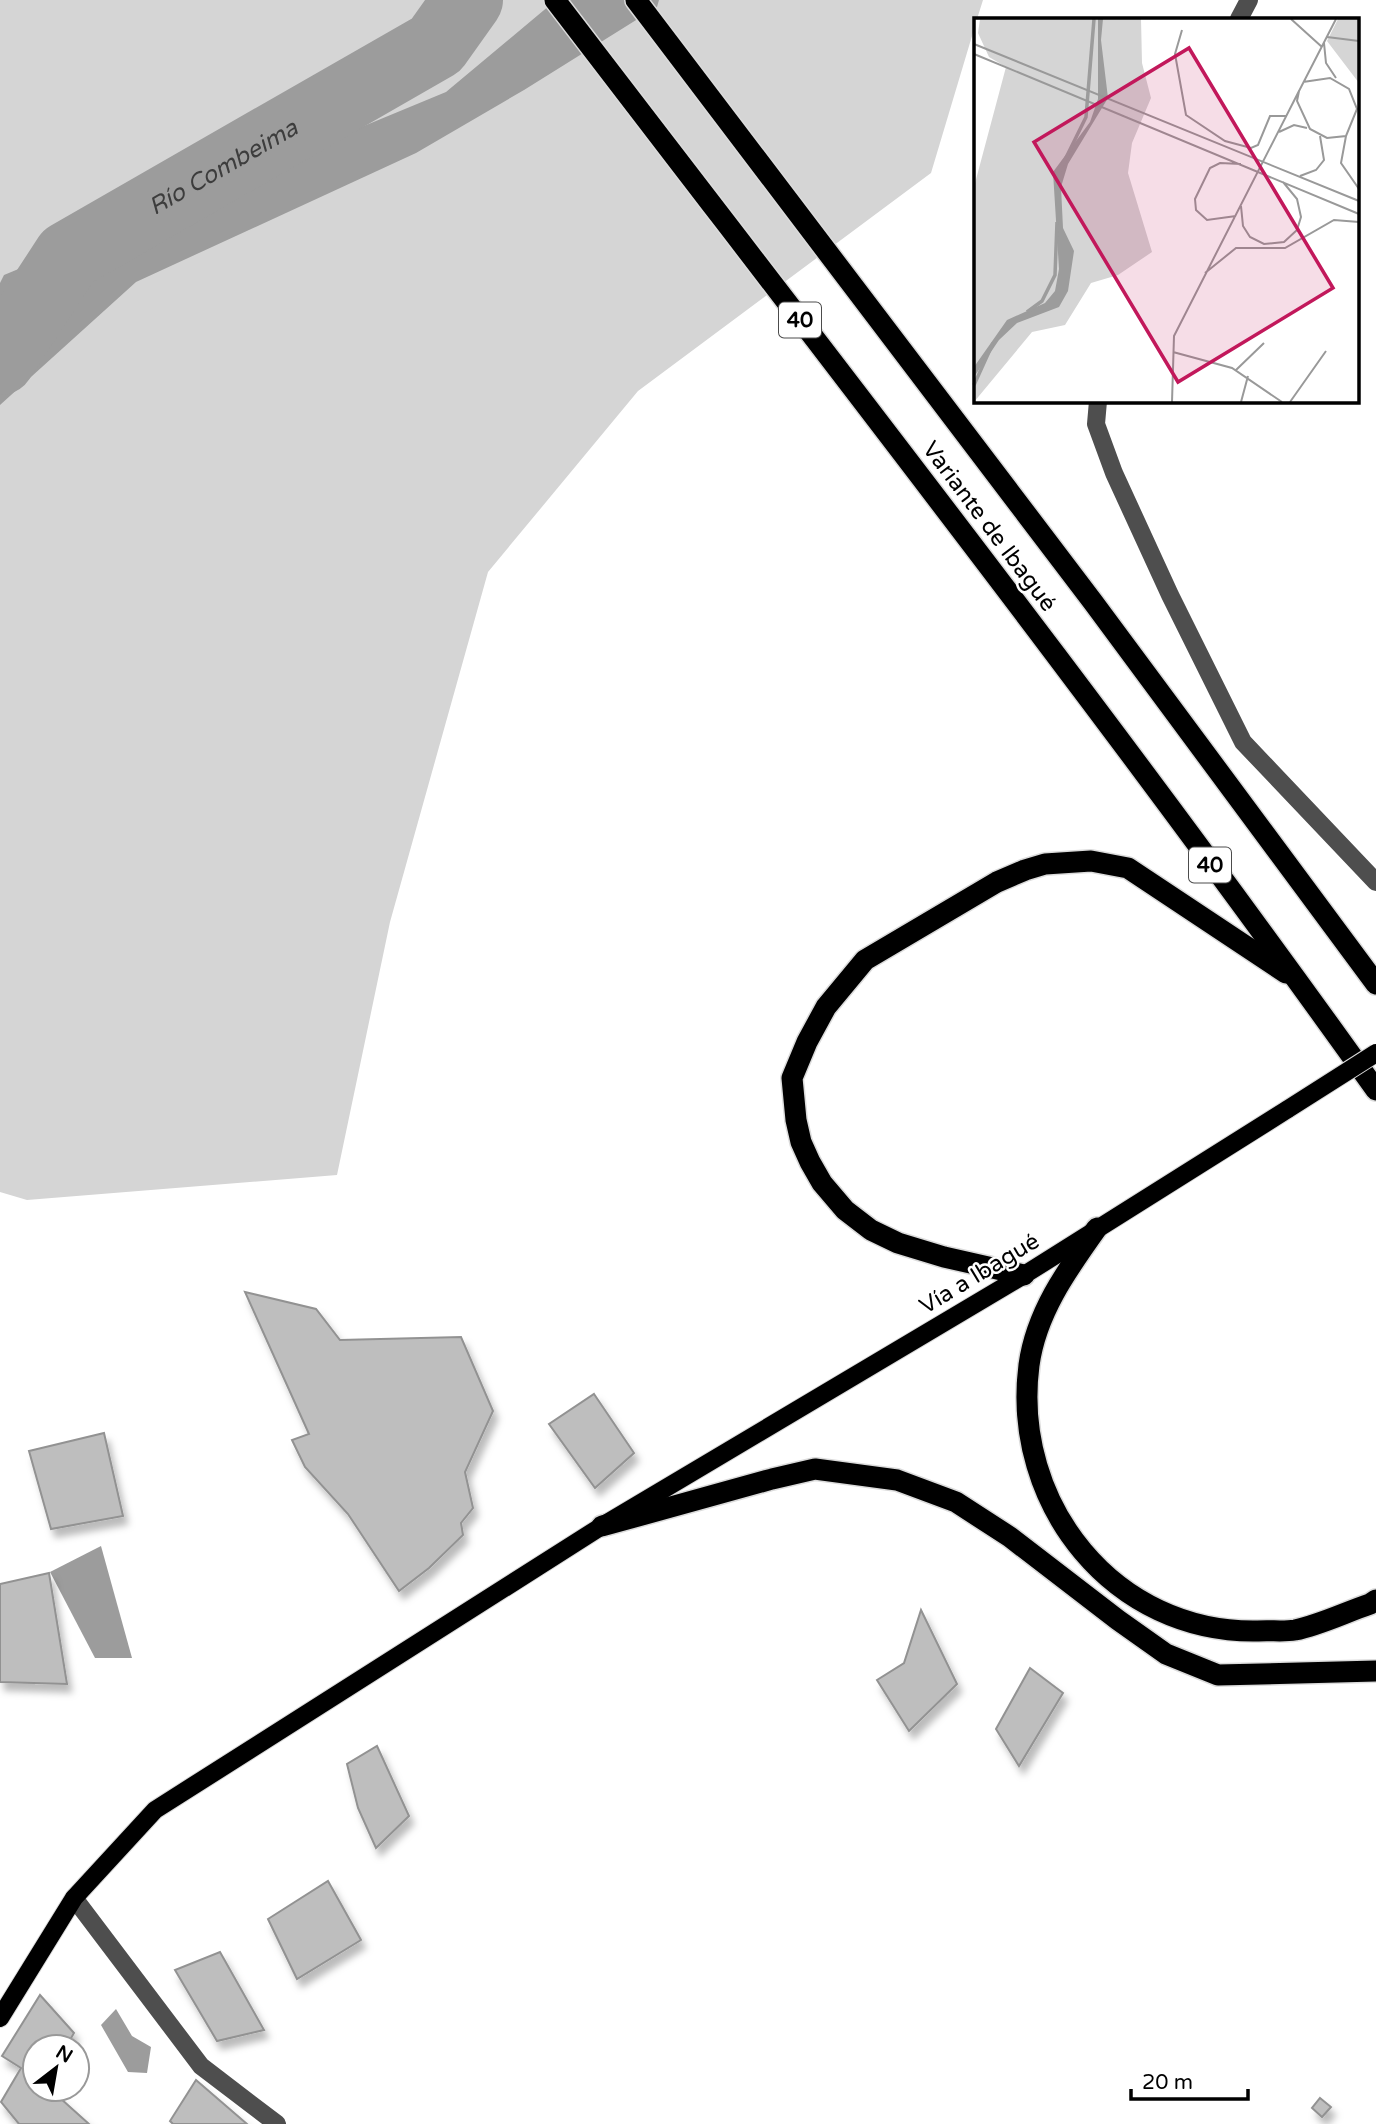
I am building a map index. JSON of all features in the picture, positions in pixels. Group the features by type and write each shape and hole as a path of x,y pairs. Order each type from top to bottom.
{"highway":[{"name":"Variante de Ibagué","path":"555,0 1044,640 1376,1090"},
{"name":"Variante de Ibagué","path":"636,0 1093,602 1376,984"},
{"path":"1024,1275 944,1257 898,1243 871,1230 845,1210 822,1183 810,1162 801,1142 796,1120 792,1078 826,1007 865,960 997,882 1045,864 1091,861 1128,868 1298,981"},
{"path":"1097,1228 1067,1271 1044,1311 1029,1364 1027,1423 1035,1464 1047,1498 1066,1532 1096,1567 1134,1597 1182,1620 1231,1631 1294,1630 1376,1600"},
{"path":"602,1526 816,1469 897,1480 956,1502 1010,1538 1166,1654 1218,1675 1376,1671"}],"main road":[{"name":"Vía a Ibagué","path":"0,2018 74,1898 155,1810 602,1526 1024,1275 1376,1053"}],"street":[{"path":"1240,18 1249,0"},
{"path":"1098,402 1096,424 1114,473 1170,595 1243,742 1376,882"},
{"path":"74,1898 201,2066 277,2124"}],"shaded area":[{"path":"0,0 983,0 977,18 974,18 974,29 931,173 638,391 488,572 390,922 337,1175 27,1200 0,1192"},
{"path":"556,0 659,0 657,7 416,153 136,282 0,405 0,283 4,275 446,92"},
{"path":"101,1546 132,1658 95,1658 50,1572"},
{"path":"116,2009 132,2036 151,2047 147,2073 128,2072 101,2025"}],"building":[{"path":"245,1292 316,1309 340,1340 461,1337 493,1411 465,1472 473,1508 461,1523 463,1535 429,1568 399,1591 348,1514 305,1467 292,1440 309,1434"},
{"path":"594,1394 634,1453 595,1488 549,1424"},
{"path":"104,1433 123,1516 51,1529 29,1451"},
{"path":"49,1573 67,1684 0,1682 0,1584"},
{"path":"921,1610 957,1684 909,1731 877,1680 904,1663"},
{"path":"1030,1668 1063,1693 1019,1766 996,1729"},
{"path":"377,1746 409,1816 376,1848 358,1808 347,1764"},
{"path":"328,1881 361,1940 297,1979 268,1919"},
{"path":"220,1952 264,2030 217,2041 175,1970"},
{"path":"40,1995 74,2033 21,2033 21,2068 2,2056"},
{"path":"21,2068 21,2103 66,2103 89,2124 19,2124 1,2102"},
{"path":"196,2080 247,2124 173,2124 170,2121"},
{"path":"1320,2098 1331,2107 1322,2117 1312,2108"}],"waterway":[{"name":"Río Combeima","path":"0,360 68,256 436,45 468,0"}]}
